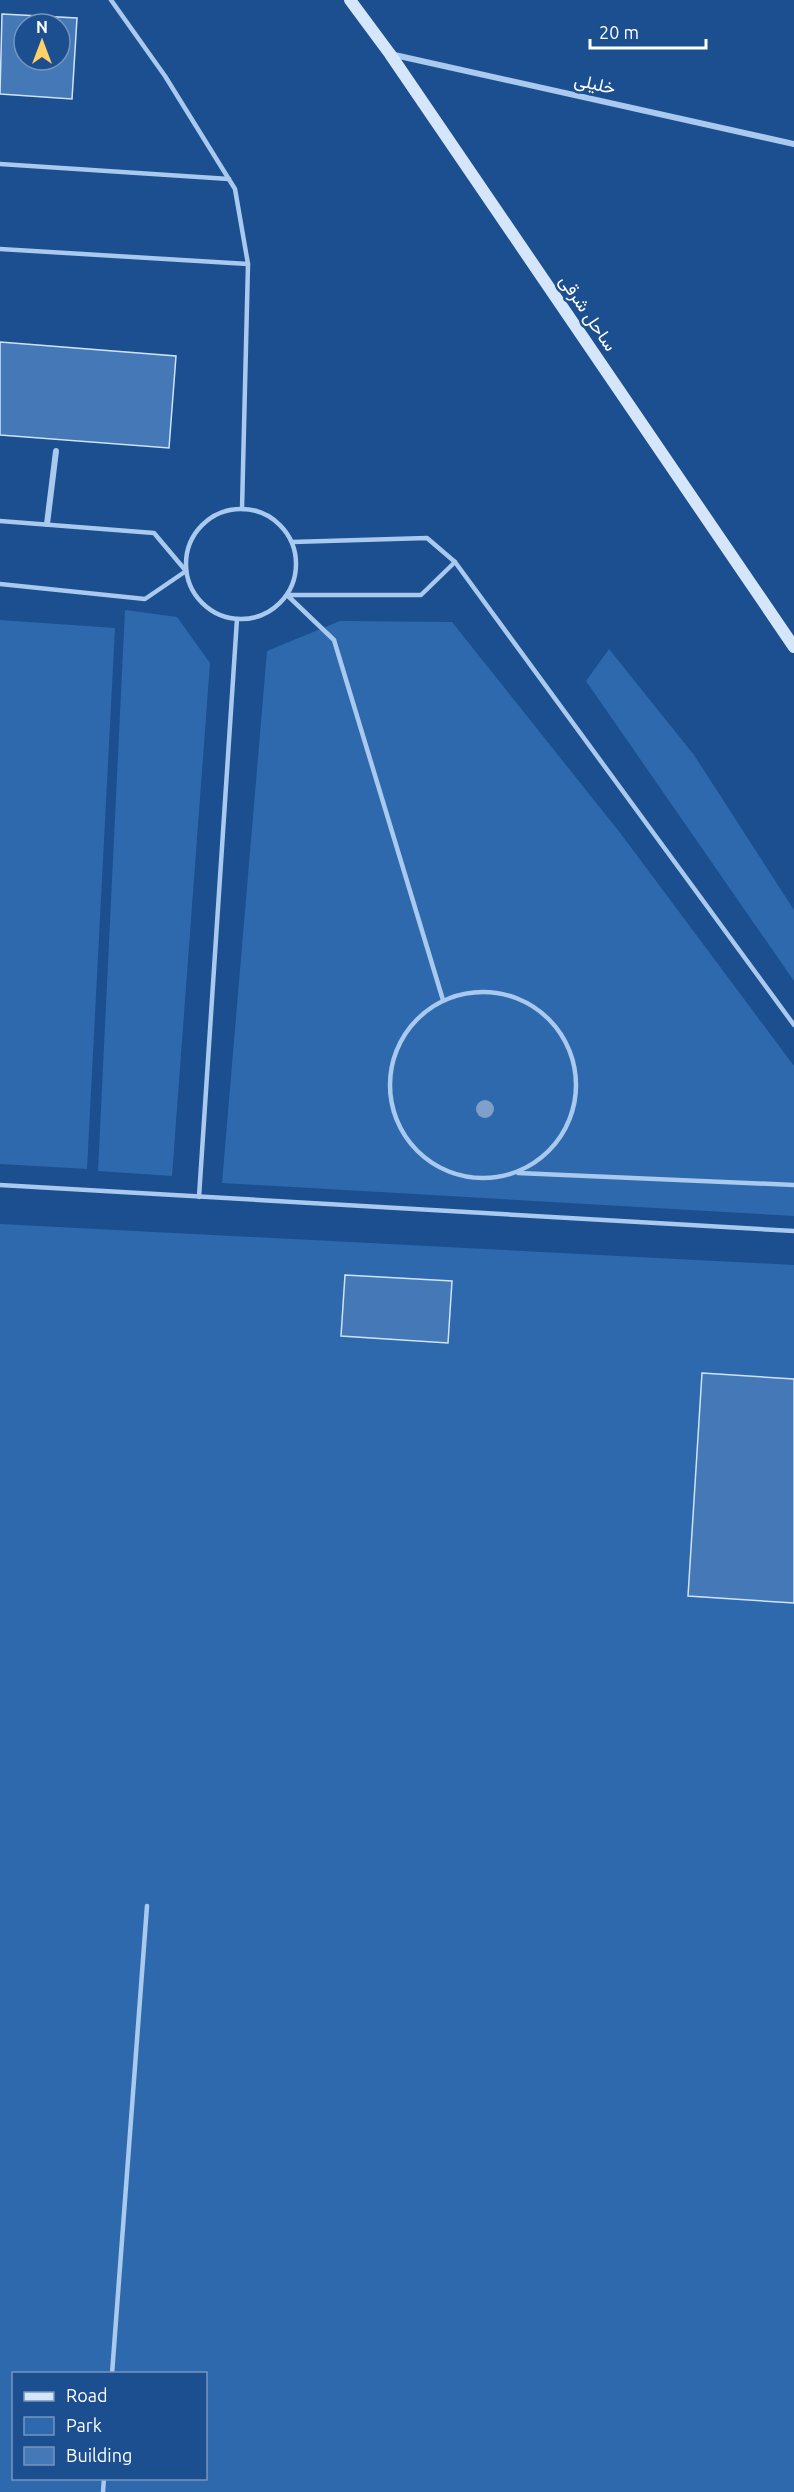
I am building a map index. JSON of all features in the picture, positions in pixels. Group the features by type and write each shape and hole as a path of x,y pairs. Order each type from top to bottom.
{"street":[{"name":"ساحل شرقی","path":"351,0 794,647"},
{"name":"خلیلی","path":"390,54 794,144"},
{"path":"47,525 56,452"}],"lane":[{"path":"111,0 165,76 235,189 248,264 242,509"},
{"path":"0,164 229,179"},
{"path":"0,249 248,264"},
{"path":"242,509 272,518 292,542 296,560 294,578 287,595 278,606 265,614 237,619 219,615 203,604 192,589 186,571 187,553 194,535 206,521 223,512 242,509"},
{"path":"0,521 154,533 186,571"},
{"path":"292,542 427,538 455,562 794,1025"},
{"path":"287,595 421,595 455,562"},
{"path":"0,584 145,599 186,571"},
{"path":"287,595 334,640 443,1000"},
{"path":"199,1197 237,619"},
{"path":"516,1173 542,1158 562,1135 570,1117 576,1078 569,1049 553,1023 530,1005 502,994 472,992 443,1000 417,1018 398,1044 389,1074 391,1106 403,1135 425,1158 453,1174 484,1178 516,1173 794,1185"},
{"path":"0,1185 794,1231"},
{"path":"112,2372 147,1906"}],"green space":[{"path":"125,610 177,617 210,663 172,1176 98,1171"},
{"path":"0,620 115,628 87,1169 0,1164"},
{"path":"340,621 452,622 621,834 794,1066 794,1216 222,1183 267,651"},
{"path":"609,649 694,755 794,910 794,981 586,681"},
{"path":"0,1224 794,1265 794,2492 0,2492"}],"building":[{"path":"2,14 12,15 12,72 72,72 72,18 77,18 72,99 0,94"},
{"path":"0,342 176,356 169,448 0,435"},
{"path":"345,1275 452,1281 448,1343 341,1336"},
{"path":"702,1373 794,1379 794,1603 688,1596"}]}
